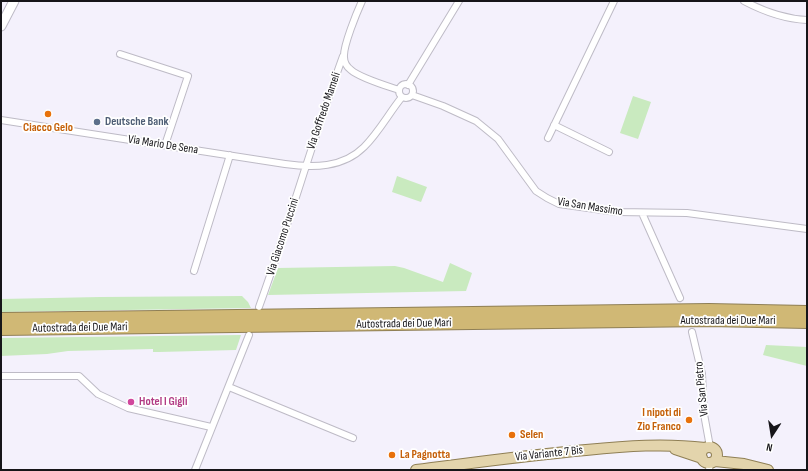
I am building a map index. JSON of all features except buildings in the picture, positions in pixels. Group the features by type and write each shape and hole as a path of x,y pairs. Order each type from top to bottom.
{"highway":[{"name":"Autostrada dei Due Mari","path":"1,319 709,310 807,312"},
{"name":"Autostrada dei Due Mari","path":"1,329 709,320 807,322"}],"main road":[{"name":"Via Variante 7 Bis","path":"416,470 565,452 638,445 659,445 768,470"}],"street":[{"path":"1,26 14,1"},
{"path":"362,1 352,26 343,56 346,64 351,71 399,90 402,97 406,98 412,94 412,88 408,85"},
{"path":"399,90 402,86 408,85 459,1"},
{"path":"548,138 614,1"},
{"path":"744,1 761,10 788,18 807,20"},
{"path":"120,54 188,76 165,145"},
{"name":"Via Goffredo Mameli","path":"306,167 343,56"},
{"name":"Via San Massimo","path":"412,94 476,121 498,139 536,191 559,204 616,212 687,213 807,229"},
{"name":"Via Mario De Sena","path":"1,120 306,167 324,166 339,162 352,156 363,148 402,97"},
{"path":"554,125 609,152"},
{"path":"194,271 230,155"},
{"name":"Via Giacomo Puccini","path":"259,307 306,167"},
{"path":"642,213 680,298"},
{"name":"Via San Pietro","path":"692,332 702,370 704,414 710,457"},
{"path":"195,470 249,335"},
{"path":"1,376 79,376 98,394 121,405 211,428"},
{"path":"229,387 353,438"}],"green space":[{"path":"633,96 651,102 638,139 620,133"},
{"path":"397,176 427,187 421,202 392,192"},
{"path":"450,263 472,273 466,291 268,295 278,268 395,266 443,282"},
{"path":"242,296 251,308 1,312 1,299"},
{"path":"241,335 236,350 159,352 153,352 153,349 68,351 47,354 1,356 1,338"},
{"path":"766,345 807,347 807,366 763,355"}],"place":[{"name":"Ciacco Gelo","path":"48,114"},
{"name":"Deutsche Bank","path":"97,122"},
{"name":"Hotel I Gigli","path":"131,402"},
{"name":"I nipoti di Zio Franco","path":"689,420"},
{"name":"Selen","path":"512,435"},
{"name":"La Pagnotta","path":"392,455"}]}
